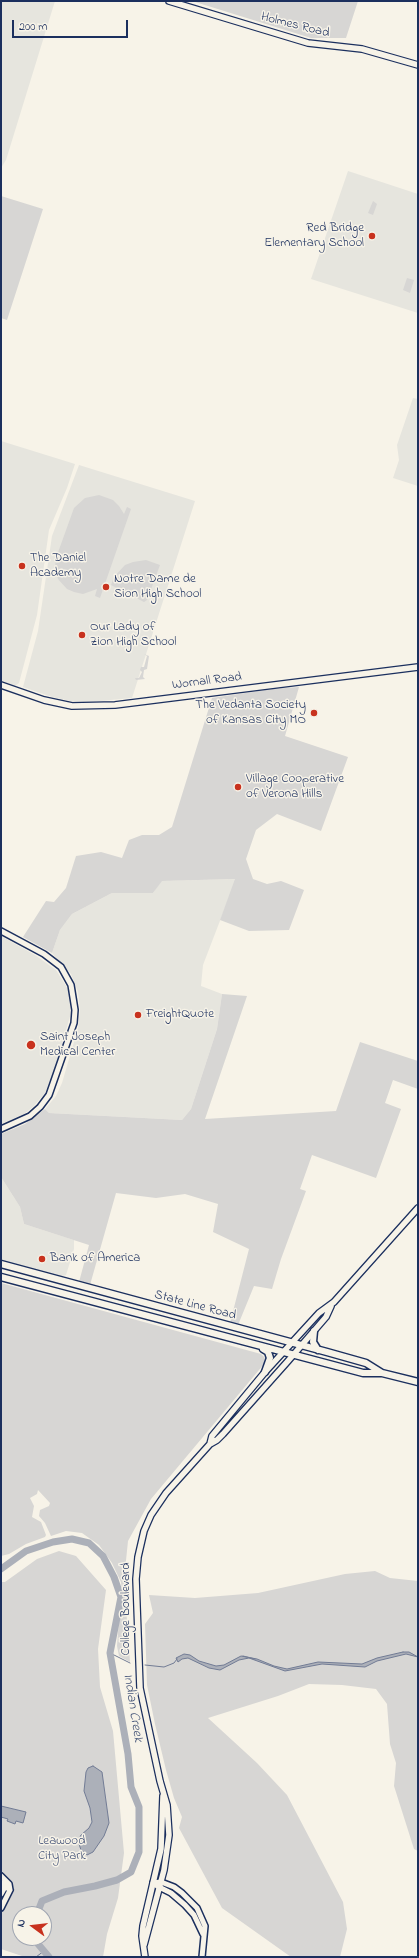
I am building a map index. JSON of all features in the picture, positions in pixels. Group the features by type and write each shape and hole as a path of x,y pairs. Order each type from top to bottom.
{"main road":[{"name":"Holmes Road","path":"169,1 308,43 362,49 418,65"},
{"name":"Wornall Road","path":"1,686 44,700 72,706 114,705 418,667"},
{"path":"331,1306 418,1208"},
{"name":"State Line Road","path":"1,1264 366,1363 382,1373"},
{"name":"State Line Road","path":"1,1277 363,1373 382,1373 418,1382"},
{"name":"College Boulevard","path":"144,1945 168,1851 169,1835 167,1806 163,1796 140,1688 136,1602 138,1557 144,1531 166,1493 210,1444 220,1437 302,1345 326,1317 331,1306"},
{"name":"College Boulevard","path":"210,1444 212,1436 265,1372 319,1313 331,1306"},
{"path":"314,1331 313,1342 318,1350"},
{"path":"258,1346 268,1352 270,1356 270,1362 265,1372"},
{"name":"College Boulevard","path":"145,1957 142,1938 159,1861 162,1837 163,1796"}],"street":[{"path":"1,931 44,954 61,967 68,978 73,992 75,1017 56,1080 45,1102 30,1116 1,1129"},
{"path":"1,1876 9,1884 6,1887 1,1908"},
{"path":"153,1883 160,1885 190,1910 203,1934 202,1957"},
{"path":"1,1894 6,1887"}],"shaded area":[{"path":"1,1 55,1 6,160 1,168"},
{"name":"Red Bridge Elementary School","path":"348,171 418,194 418,313 311,279"},
{"path":"413,398 418,399 418,486 393,478 399,460 397,445"},
{"name":"The Daniel Academy","path":"1,441 75,464 67,488 49,530 37,615 19,683 15,686 1,681"},
{"name":"Notre Dame de Sion High School","path":"79,465 195,501 132,698 75,702 52,697 23,687 38,631 52,536"},
{"path":"236,879 203,965 201,986 222,994 217,1029 191,1109 182,1120 49,1113 45,1109 56,1096 62,1083 78,1028 80,1010 78,992 71,974 52,953 60,930 72,914 112,893 153,893 161,881"},
{"name":"Saint Joseph Medical Center","path":"1,936 35,955 56,970 68,989 71,1013 56,1065 45,1093 33,1107 24,1114 1,1124"},
{"path":"1,1177 20,1207 24,1224 74,1240 74,1249 66,1275 58,1277 1,1261"},
{"path":"409,1652 418,1657 406,1654 377,1661 365,1667 322,1664 285,1671 249,1658 239,1660 220,1670 209,1668 188,1658 182,1659 178,1662 176,1658 184,1654 190,1655 199,1661 216,1666 224,1665 241,1656 257,1659 274,1666 287,1669 318,1662 362,1664 377,1658"},
{"path":"93,1766 102,1772 109,1823 104,1836 93,1852 87,1855 81,1850 78,1841 92,1822 90,1808 84,1791 86,1772 88,1768"},
{"path":"1,1806 26,1812 23,1823 16,1821 15,1824 7,1821 8,1819 1,1817"}],"green space":[{"path":"192,1 358,1 346,38 311,38"},
{"path":"1,196 43,209 7,320 1,318"},
{"path":"373,201 377,204 373,215 368,213"},
{"path":"407,278 414,280 410,293 403,290"},
{"path":"99,495 113,500 124,514 127,507 131,509 100,598 95,596 97,589 83,594 67,589 58,579 55,567 56,558 74,508 85,498"},
{"path":"146,560 160,565 147,600 144,602 111,585 114,577 125,565"},
{"path":"144,654 149,656 147,669 144,670 143,677 145,679 136,680 135,678 139,678 142,672 140,670 141,667 144,667 147,656"},
{"path":"299,687 285,736 348,757 321,831 277,814 256,830 246,859 253,879 267,884 281,881 304,890 289,930 249,931 220,920 235,879 162,881 153,893 112,893 72,914 60,930 52,953 23,937 46,901 54,902 66,888 76,856 101,852 122,858 129,840 142,835 159,835 172,827 212,698 272,689"},
{"path":"222,994 247,996 205,1119 336,1111 360,1042 418,1061 418,1089 393,1080 385,1103 401,1109 376,1178 312,1155 300,1189 306,1191 281,1259 272,1289 254,1286 238,1325 230,1323 249,1249 213,1232 218,1204 185,1194 156,1198 116,1193 90,1285 79,1282 89,1245 24,1224 20,1207 1,1177 1,1134 25,1124 45,1109 49,1113 182,1120 191,1109 217,1029"},
{"path":"1,1283 261,1354 265,1358 264,1364 151,1499 128,1541 124,1580 130,1662 119,1656 117,1646 119,1619 123,1599 121,1582 112,1563 99,1545 82,1533 66,1531 51,1536 45,1523 39,1516 40,1510 49,1506 50,1503 38,1490 37,1494 30,1498 34,1506 32,1517 41,1522 46,1535 45,1537 26,1544 9,1554 1,1556"},
{"name":"Leawood City Park","path":"59,1551 76,1556 106,1590 98,1649 100,1687 113,1731 124,1853 118,1898 107,1934 103,1957 25,1957 1,1949 1,1582 5,1582 37,1559"},
{"path":"375,1571 390,1578 418,1581 418,1851 414,1849 394,1786 396,1763 390,1744 387,1704 376,1689 342,1685 309,1684 278,1696 208,1718 257,1763 287,1795 343,1902 347,1929 340,1957 291,1957 222,1908 179,1828 182,1817 174,1798 166,1770 147,1685 145,1624 153,1613 149,1595 195,1598 258,1593 345,1574"}],"waterway":[{"name":"Indian Creek","path":"1,1569 26,1551 53,1542 72,1539 89,1543 103,1556 114,1577 121,1597 110,1653 128,1754 131,1787 139,1807 139,1852 131,1872 117,1880 64,1892 42,1901 40,1906"},
{"path":"110,1653 130,1663"},
{"path":"243,1656 255,1659"},
{"path":"145,1665 164,1667 174,1663 177,1659"},
{"name":"Indian Creek","path":"40,1946 49,1957"},
{"path":"36,1957 44,1951"}],"place":[{"name":"Red Bridge Elementary School","path":"372,236"},
{"name":"The Daniel Academy","path":"22,566"},
{"name":"Notre Dame de Sion High School","path":"106,587"},
{"name":"Our Lady of Zion High School","path":"82,635"},
{"name":"The Vedanta Society of Kansas City MO","path":"314,713"},
{"name":"Village Cooperative of Verona Hills","path":"238,787"},
{"name":"FreightQuote","path":"138,1015"},
{"name":"Saint Joseph Medical Center","path":"31,1045"},
{"name":"Bank of America","path":"42,1259"}]}
